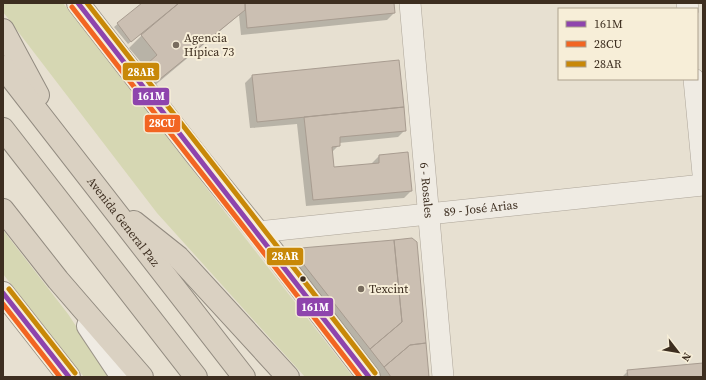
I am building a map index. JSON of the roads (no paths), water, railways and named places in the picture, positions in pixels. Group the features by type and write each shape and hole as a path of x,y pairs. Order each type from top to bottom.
{"highway":[{"path":"3,30 69,152"},
{"name":"Avenida General Paz","path":"3,67 244,377"},
{"path":"3,129 196,377"},
{"path":"106,199 178,257 288,377"},
{"path":"3,210 58,280 142,377"}],"street":[{"path":"78,3 258,232 368,377"},
{"name":"6 - Rosales","path":"410,3 443,377"},
{"path":"694,80 703,174"},
{"name":"89 - José Arias","path":"258,232 703,185"},
{"path":"58,280 122,377"},
{"path":"3,293 69,377"}],"place":[{"name":"Agencia Hípica 73","path":"176,45"},
{"name":"Texcint","path":"361,289"}]}
